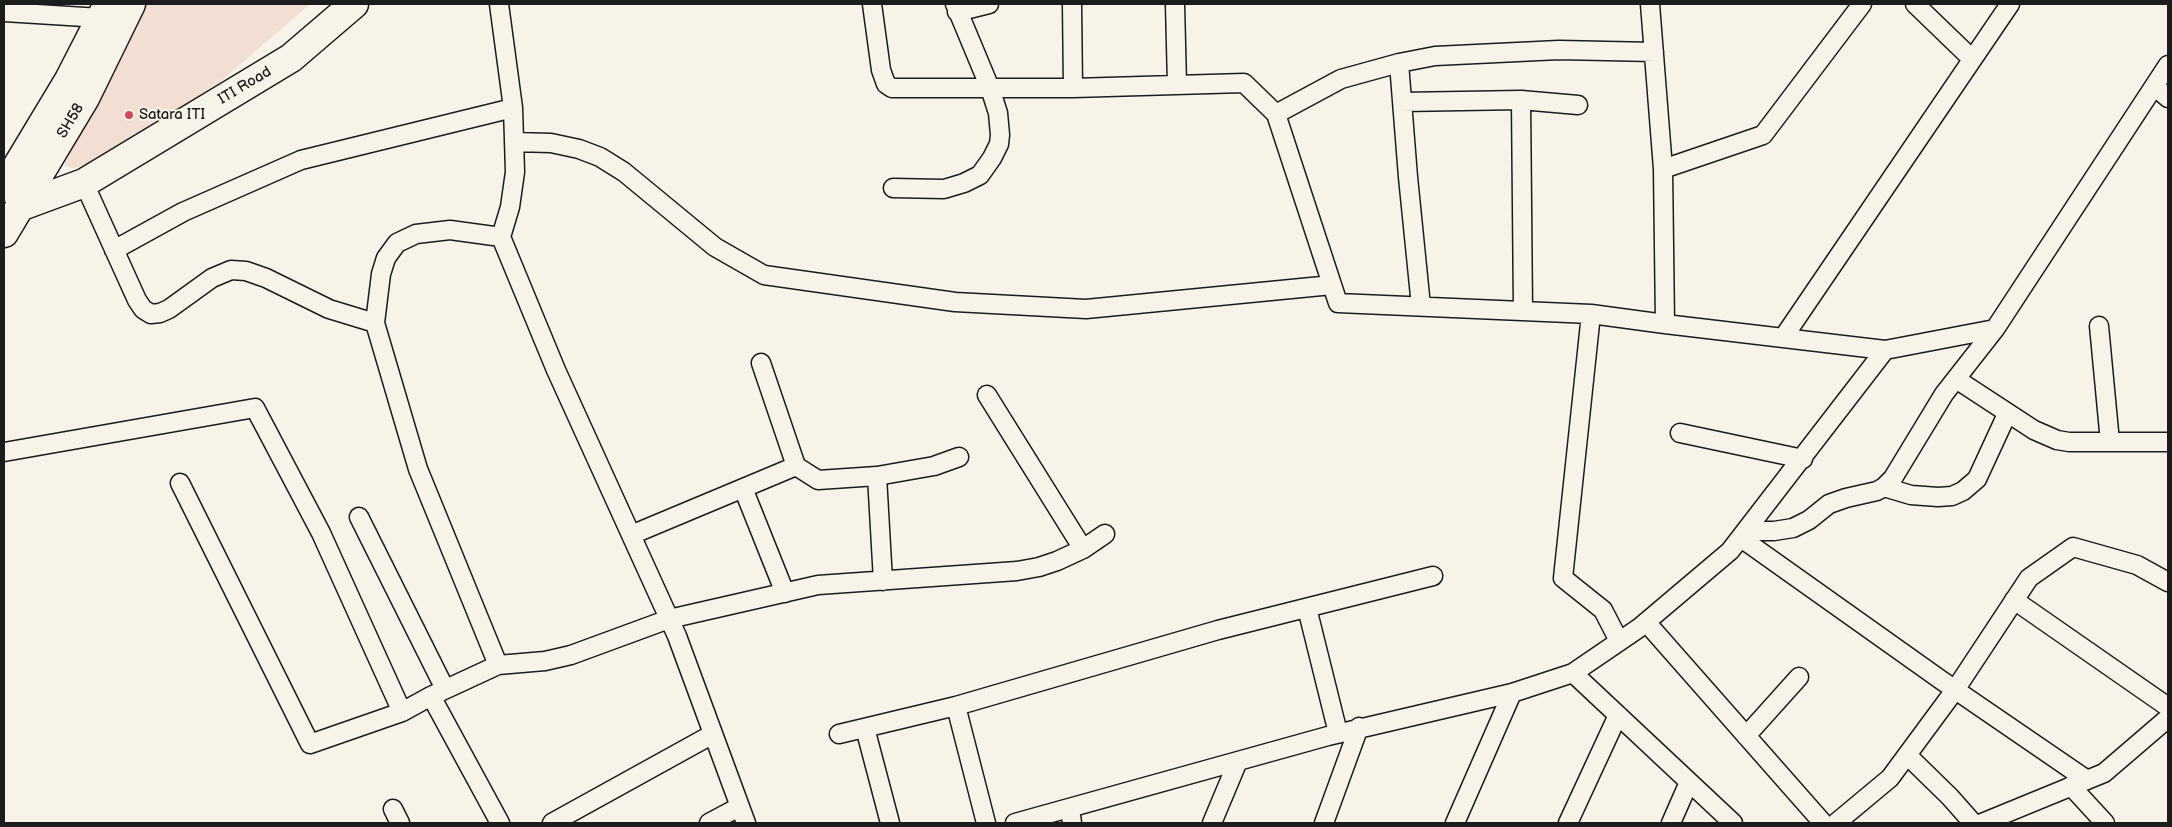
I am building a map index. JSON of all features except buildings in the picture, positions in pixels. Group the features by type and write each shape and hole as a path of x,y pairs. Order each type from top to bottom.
{"main road":[{"name":"SH58","path":"11,198 85,98 132,4"},
{"name":"ITI Road","path":"11,198 84,183 291,58 354,4"},
{"name":"SH58","path":"4,233 11,198 68,80 104,11"}],"street":[{"path":"498,4 513,108 515,172 510,207 501,238 556,370 669,619 746,823"},
{"path":"872,4 881,70 886,84 892,88 1073,88 1244,84 1276,114 1338,303 1591,314 1885,350 1995,329"},
{"path":"893,188 944,189 964,183 980,175 992,158 999,144 998,113 990,88 956,8 989,4"},
{"path":"1072,4 1073,88"},
{"path":"1175,4 1177,85"},
{"path":"1650,4 1664,169 1666,324"},
{"path":"1664,169 1763,135 1862,4"},
{"path":"1915,4 1972,59"},
{"path":"1783,338 2010,4"},
{"path":"4,12 104,11"},
{"path":"1276,114 1341,79 1399,63 1435,56 1559,50 1654,52"},
{"path":"1399,63 1421,306"},
{"path":"1743,535 1793,528 1809,520 1829,504 1877,491 1893,478 1944,394 1995,329 2168,65"},
{"path":"2154,86 2168,98"},
{"path":"1402,102 1521,100 1578,105"},
{"path":"1521,100 1523,311"},
{"path":"114,250 183,212 301,160 513,108"},
{"path":"514,142 551,143 579,149 600,157 624,172 715,247 764,275 955,302 1086,309 1332,285"},
{"path":"84,183 137,300 143,309 151,314 169,309 212,278 231,270 246,271 266,278 329,309 375,323"},
{"path":"498,665 418,469 375,323 386,258 397,243 416,234 450,230 501,238"},
{"path":"1591,314 1563,578 1603,610 1620,641"},
{"path":"2098,326 2110,442"},
{"path":"1014,823 1071,816 1238,761 1338,733 1512,694 1573,673 1646,622 1730,552 1885,350"},
{"path":"761,363 796,466 818,480 876,476 934,466 959,457"},
{"path":"1956,379 2007,414 2056,440 2069,442 2168,442"},
{"path":"987,395 1083,549"},
{"path":"4,452 255,408 322,532 402,712"},
{"path":"1884,487 1910,495 1938,498 1952,496 1963,491 1977,479 2007,414"},
{"path":"1680,433 1803,459"},
{"path":"631,535 796,466"},
{"path":"876,476 883,581"},
{"path":"180,483 310,744 402,712 498,665 545,661 571,655 669,619 818,585 1017,571 1057,562 1083,549 1105,534"},
{"path":"743,488 785,593"},
{"path":"359,517 438,693 500,823"},
{"path":"1743,535 2079,783 2105,823"},
{"path":"1836,823 1890,778 1955,690 2028,578 2073,547 2137,565 2168,582"},
{"path":"839,734 956,706 1218,630 1433,576"},
{"path":"2014,600 2168,707"},
{"path":"1308,608 1338,733"},
{"path":"1646,622 1823,823"},
{"path":"1573,673 1733,823"},
{"path":"1746,736 1799,677"},
{"path":"1455,823 1512,694"},
{"path":"956,706 986,823"},
{"path":"1568,823 1618,715"},
{"path":"1982,823 2104,773 2165,726"},
{"path":"866,728 890,823"},
{"path":"1324,823 1359,728"},
{"path":"552,823 713,734"},
{"path":"1907,755 1950,797 1972,823"},
{"path":"1212,823 1238,761"},
{"path":"1671,823 1689,782"},
{"path":"709,823 739,807"}],"shaded area":[{"name":"Satara ITI","path":"141,4 310,4 221,81 117,149 90,164 74,168 64,166"}],"place":[{"name":"Satara ITI","path":"129,115"}]}
